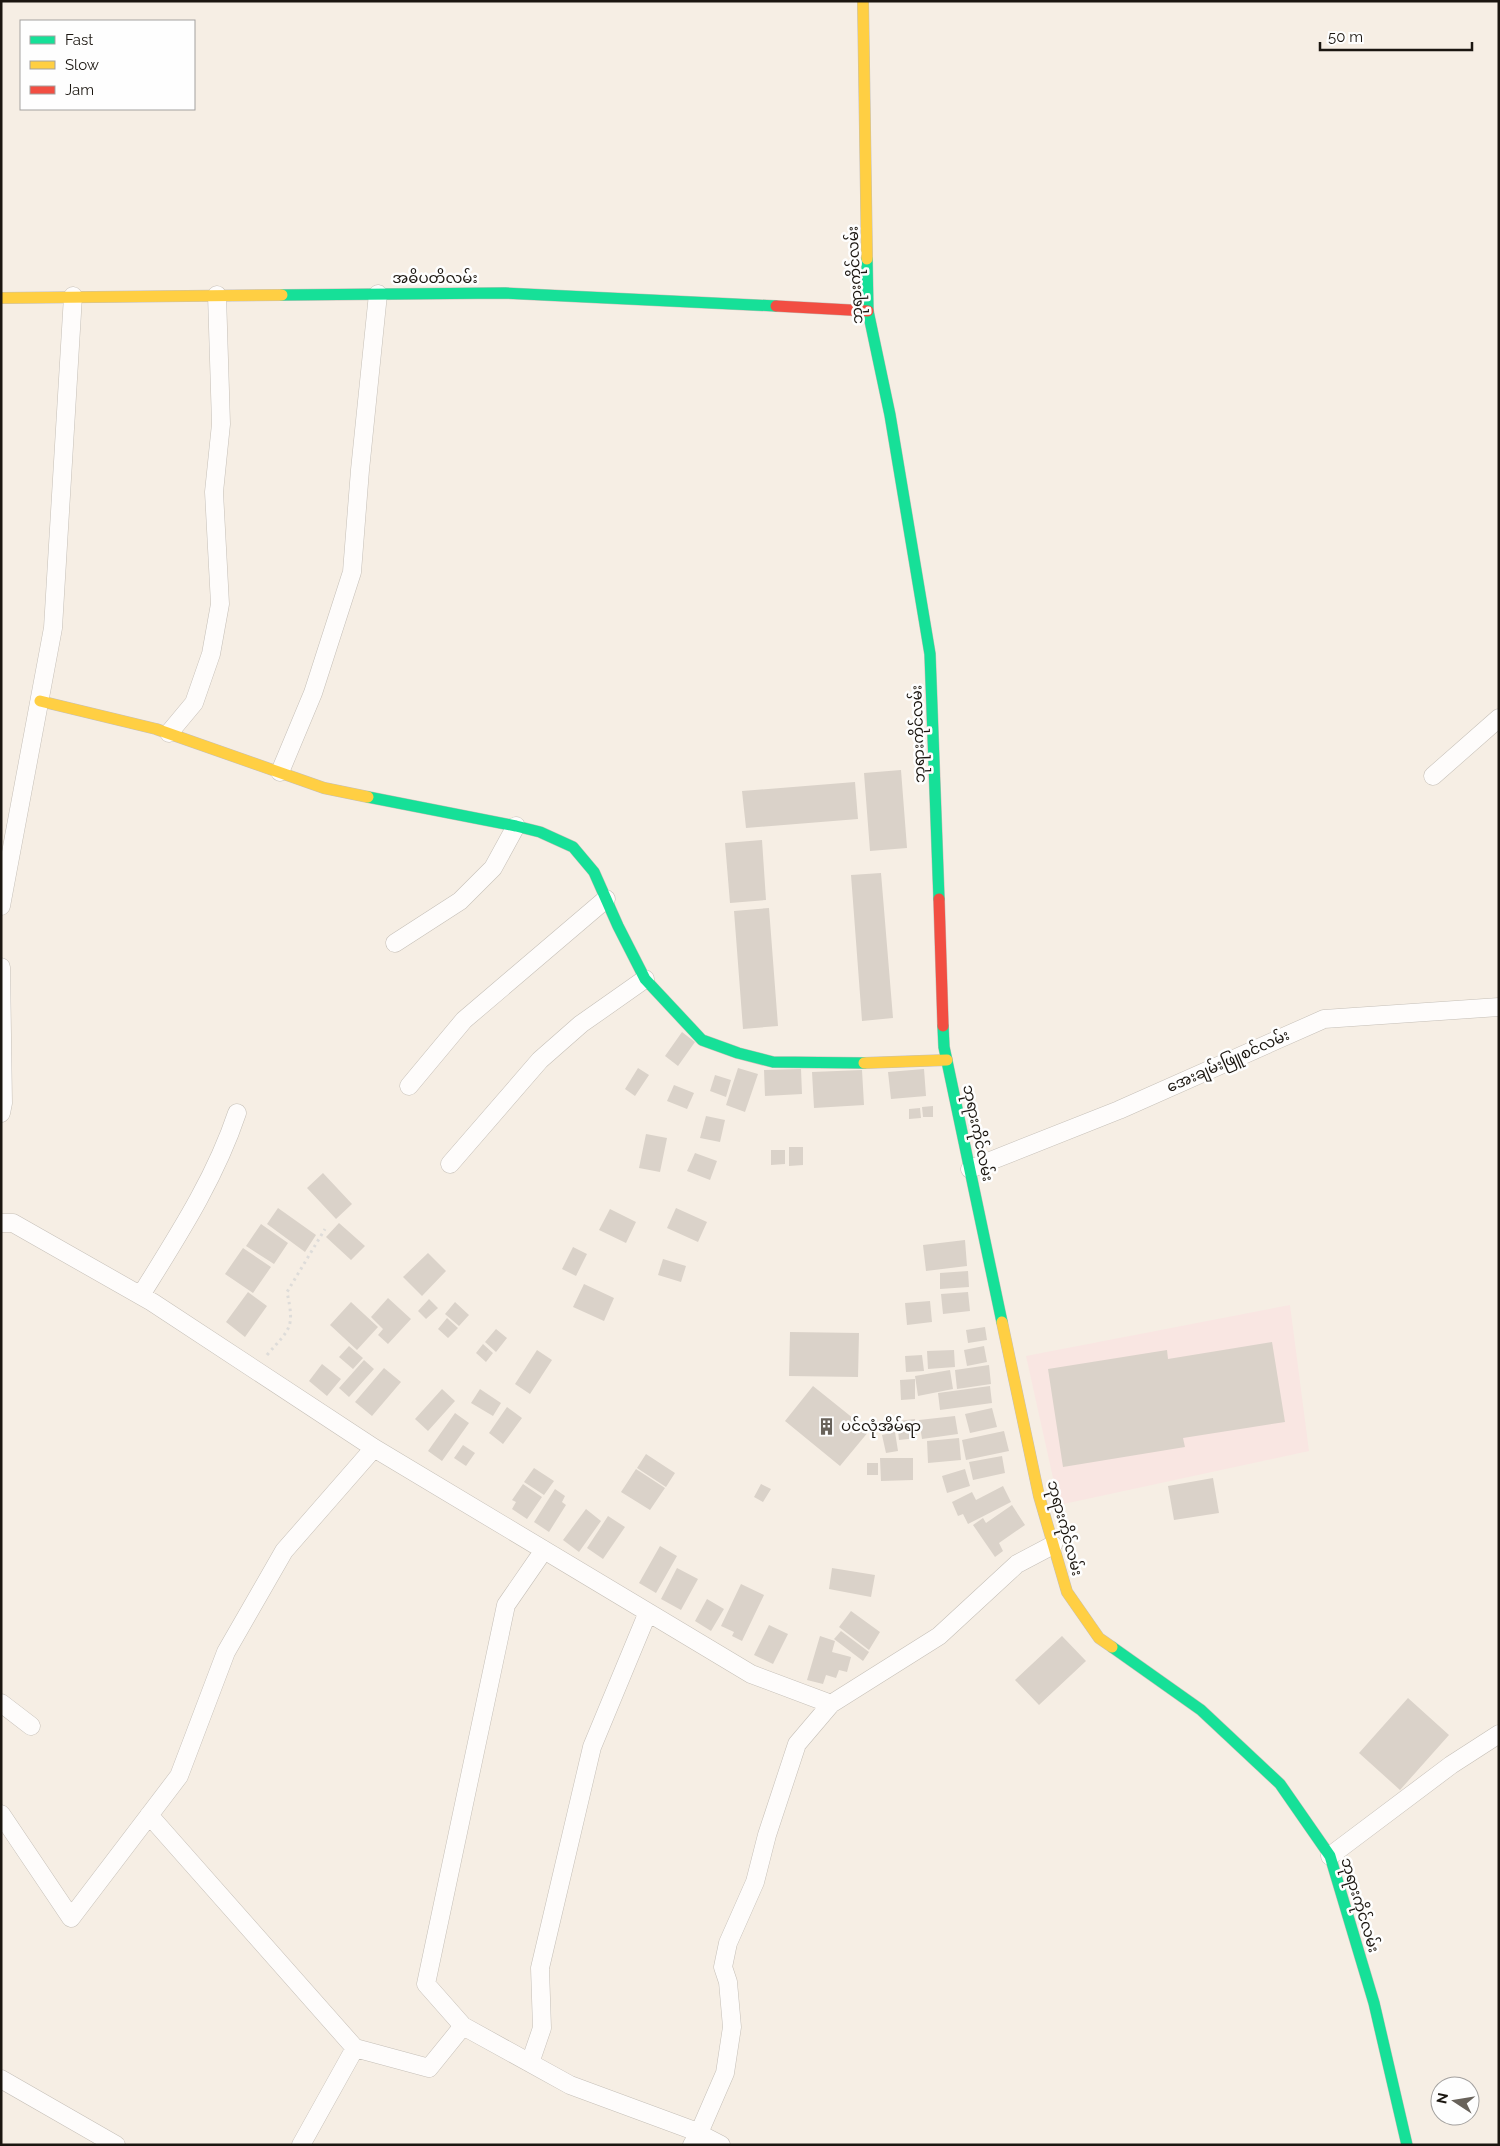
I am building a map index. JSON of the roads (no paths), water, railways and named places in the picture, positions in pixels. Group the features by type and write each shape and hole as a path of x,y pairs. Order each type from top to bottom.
{"street":[{"name":"ဘုရားကိုင်လမ်း","path":"863,1 868,311 890,414 930,654 944,1047 1040,1496 1067,1592 1099,1638 1201,1710 1280,1784 1330,1856 1374,2003 1407,2145"},
{"name":"အဓိပတိလမ်း","path":"1,298 504,293 868,311"},
{"path":"280,772 313,693 352,572 360,470 378,294"},
{"path":"169,733 194,703 210,654 220,604 214,492 221,424 217,295"},
{"path":"1,906 53,628 73,296"},
{"path":"40,701 169,733 324,788 516,826 540,832 573,847 594,872 645,978 702,1040 738,1053 773,1062 841,1064 947,1060"},
{"path":"1433,776 1499,718"},
{"path":"395,943 460,900 493,868 516,826"},
{"path":"408,1086 464,1020 606,899"},
{"path":"1,967 1,1113"},
{"path":"450,1164 540,1060 581,1024 645,978"},
{"name":"အေးချမ်းဖြူစင်လမ်း","path":"970,1169 1119,1110 1324,1019 1499,1007"},
{"path":"141,1295 185,1225 228,1140 237,1114"},
{"path":"1,1223 13,1224 141,1295 374,1448 751,1674 832,1704"},
{"path":"1,1814 71,1918 179,1776 226,1652 284,1551 374,1448"},
{"path":"695,2139 724,2074 732,2027 728,1982 723,1967 728,1943 755,1882 767,1834 797,1744 832,1704 939,1636 1017,1564 1053,1545"},
{"path":"544,1550 506,1605 426,1984 463,2026 570,2085 695,2139 721,2145"},
{"path":"530,2063 542,2028 540,1968 592,1748 648,1612"},
{"path":"1,1703 31,1726"},
{"path":"1330,1856 1451,1766 1499,1734"},
{"path":"149,1815 355,2048 429,2068 463,2026"},
{"path":"301,2145 355,2048"},
{"path":"1,2079 116,2145"}],"place":[{"name":"ပင်လုံအိမ်ရာ","path":"827,1426"}]}
